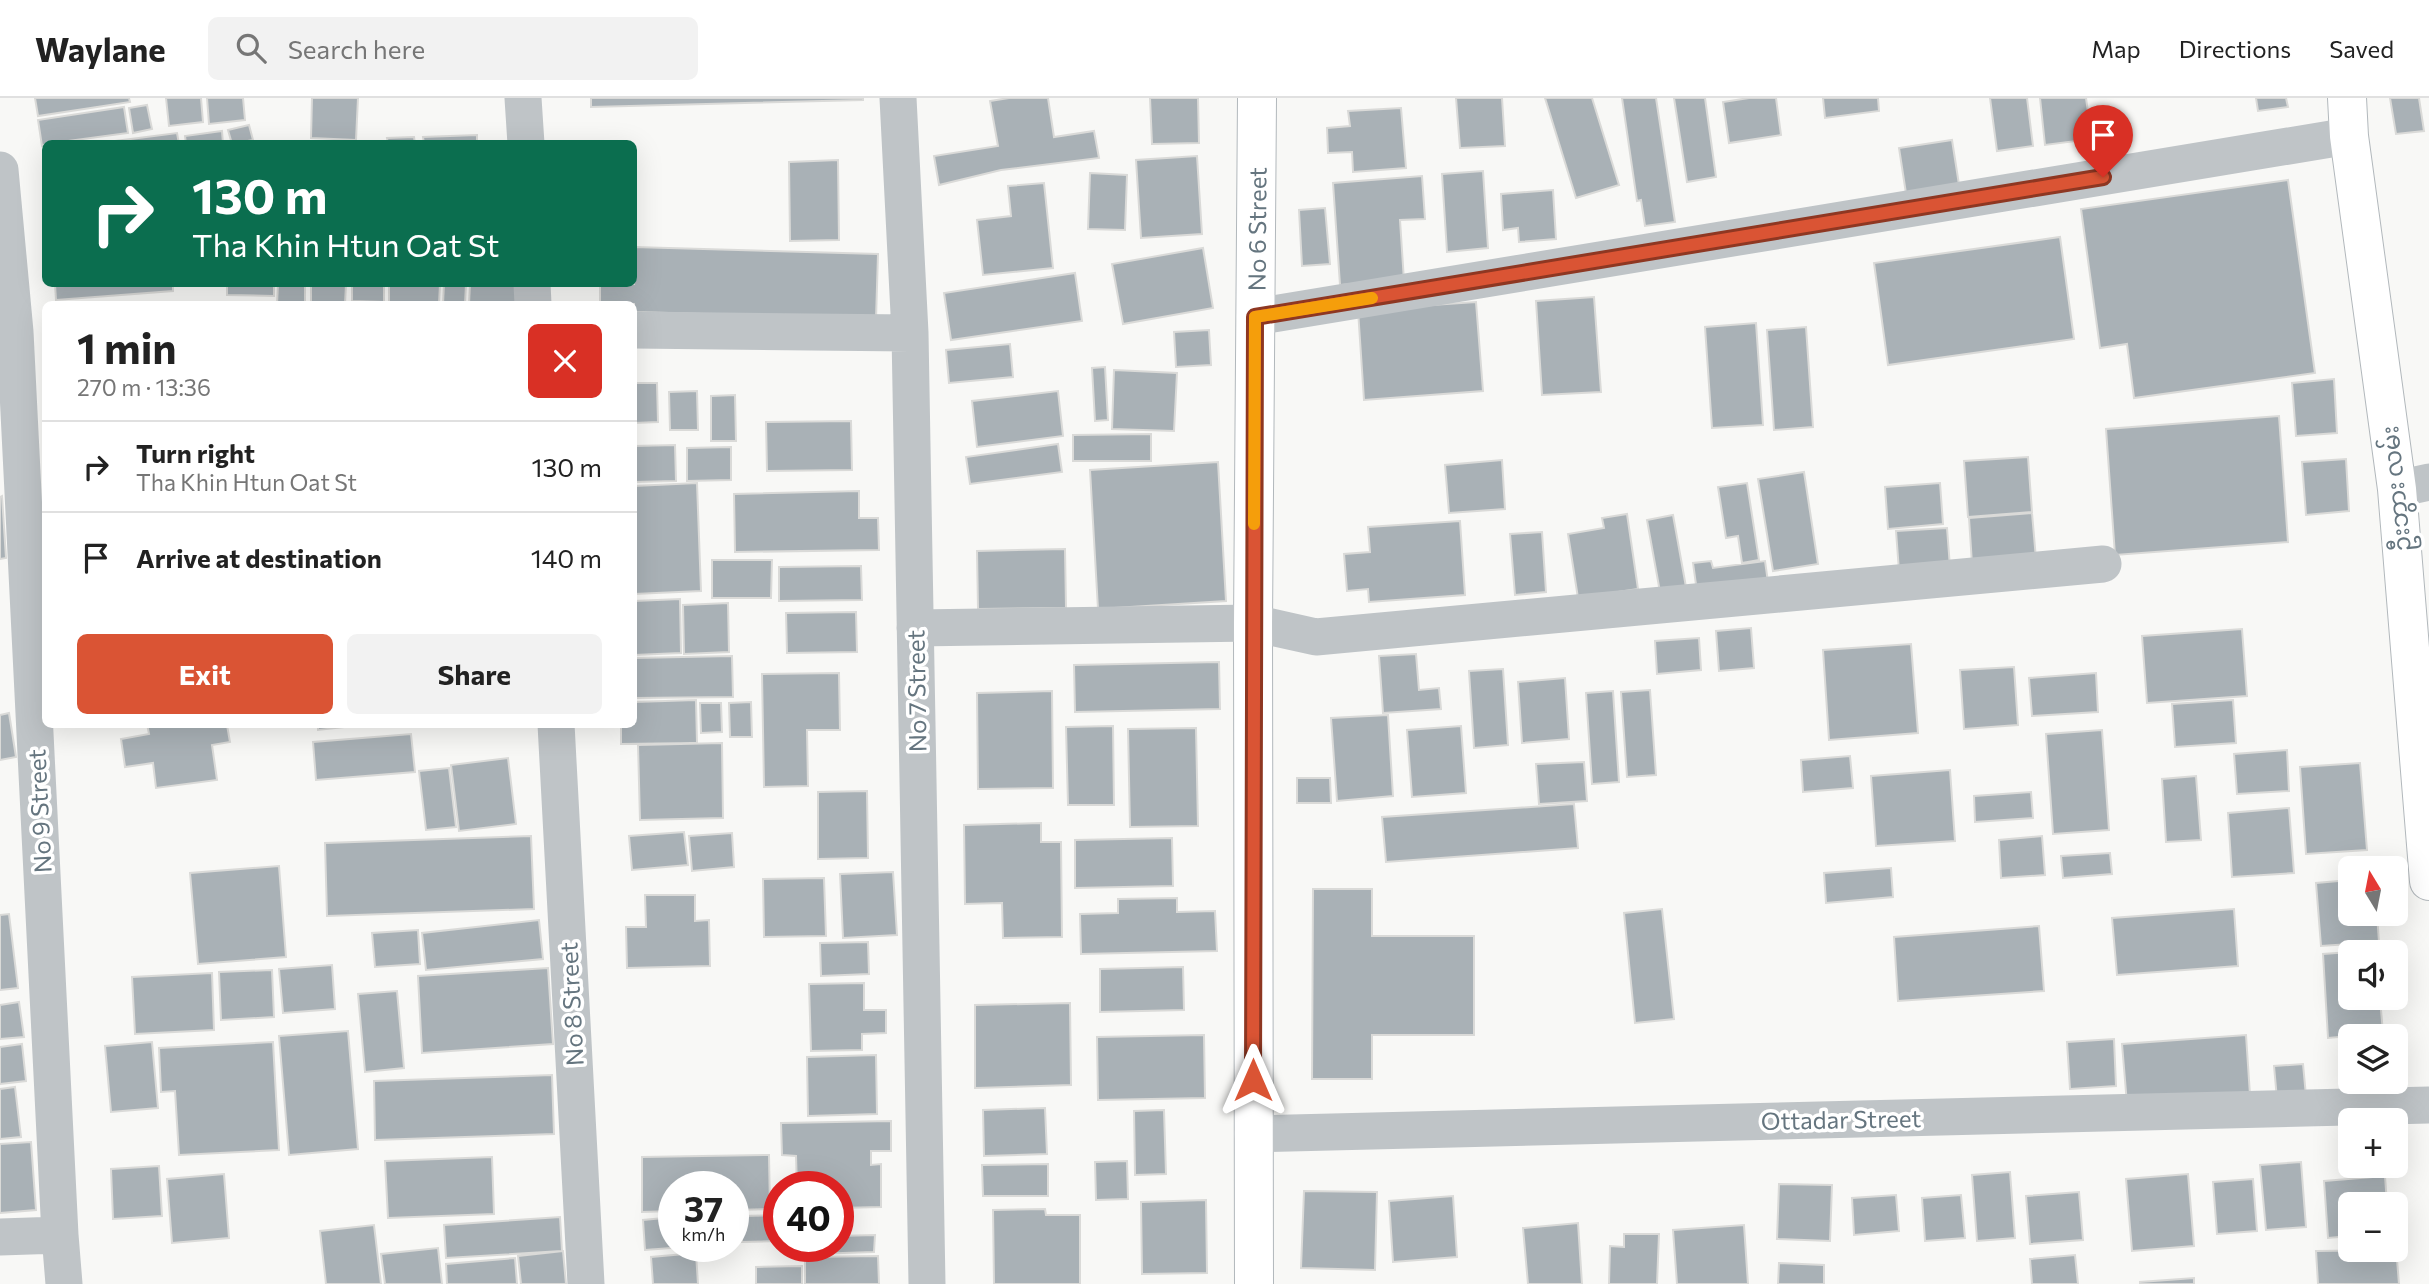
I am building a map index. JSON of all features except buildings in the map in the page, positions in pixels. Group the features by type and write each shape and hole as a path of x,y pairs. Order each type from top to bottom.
{"street":[{"path":"523,98 526,140"},
{"name":"No 7 Street","path":"898,98 910,333 927,1284"},
{"name":"No 6 Street","path":"1254,1284 1253,622 1257,98"},
{"name":"ဦးဘွား လမ်း","path":"2347,98 2349,136 2413,485 2429,881"},
{"path":"1255,317 2349,136"},
{"name":"No 9 Street","path":"0,170 30,332 42,693"},
{"path":"637,330 910,333"},
{"path":"915,628 1253,622 1315,637 2103,564"},
{"name":"No 9 Street","path":"43,728 60,1235 64,1284"},
{"name":"No 8 Street","path":"556,728 586,1284"},
{"name":"Ottadar Street","path":"1253,1134 2429,1105"},
{"path":"0,1237 60,1235"}],"slow traffic":[{"path":"1254,524 1255,317 1372,298"}],"route":[{"path":"1253,1080 1255,317 2103,177"}]}
